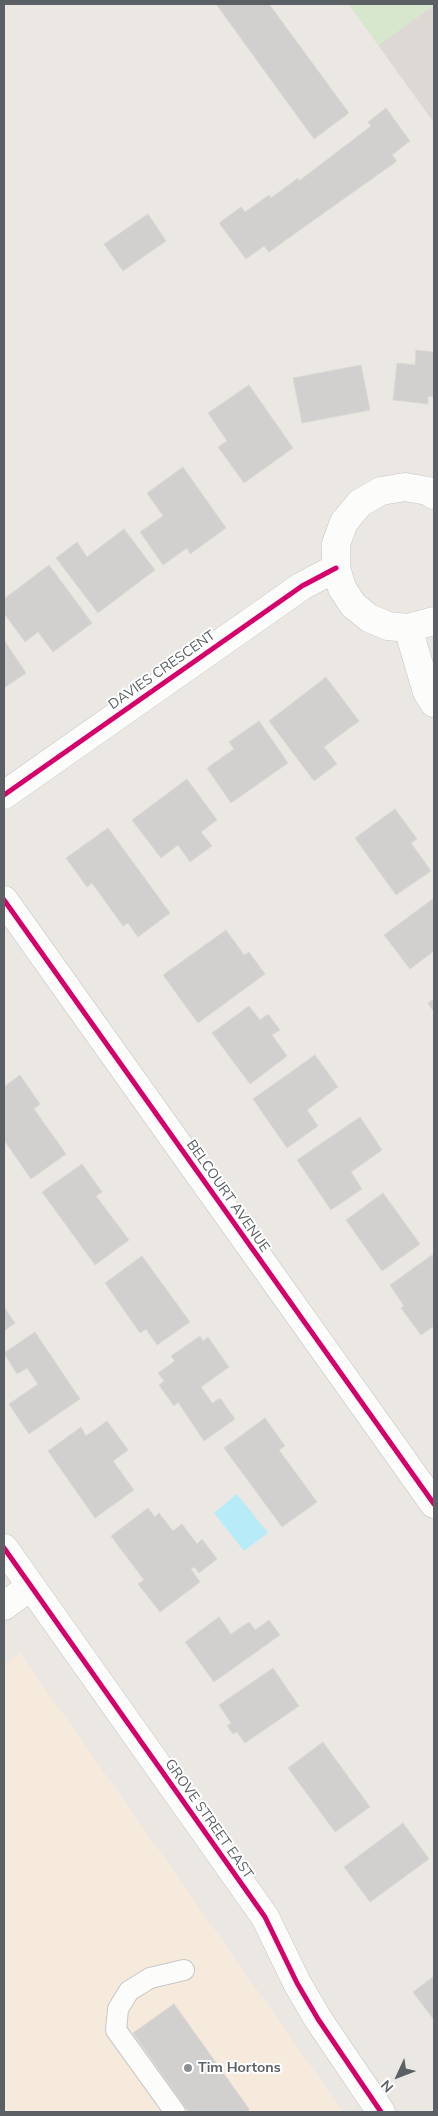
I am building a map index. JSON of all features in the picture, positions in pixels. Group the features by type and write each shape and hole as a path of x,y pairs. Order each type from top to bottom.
{"street":[{"path":"434,495 405,487 381,491 360,503 344,522 336,544 336,568 342,588 358,609 369,618 388,626 408,628 434,621"},
{"name":"DAVIES CRESCENT","path":"4,795 302,586 336,568"},
{"path":"408,628 426,692 434,704"},
{"name":"BELCOURT AVENUE","path":"4,900 434,1504"},
{"name":"GROVE STREET EAST","path":"4,1548 265,1917 297,1983 318,2019 381,2112"},
{"path":"4,1606 31,1586"}],"lane":[{"path":"175,2112 116,2030 118,2009 129,1991 150,1978 184,1970"}],"shaded area":[{"path":"434,5 434,123 378,45"},
{"path":"20,1653 343,2112 4,2112 4,1665"}],"green space":[{"path":"348,4 434,4 434,5 378,45"}],"water":[{"path":"237,1494 268,1533 244,1551 214,1513"}],"building":[{"path":"216,4 269,4 349,113 314,139"},
{"path":"386,108 410,141 392,155 397,161 269,252 264,246 246,259 219,223 241,207 245,212 269,195 271,198 298,178 299,181 371,126 368,122"},
{"path":"148,214 166,241 123,271 104,244"},
{"path":"416,350 434,352 434,397 428,396 428,404 393,400 397,363 415,365"},
{"path":"361,365 370,410 302,423 293,378"},
{"path":"249,385 293,448 244,483 218,447 227,441 208,413"},
{"path":"183,467 226,528 190,554 187,548 163,565 140,532 163,516 147,493"},
{"path":"124,529 155,570 98,613 56,558 77,542 87,557"},
{"path":"49,565 92,623 53,652 38,632 25,642 4,613 4,599"},
{"path":"4,640 26,673 4,688"},
{"path":"326,677 359,721 324,747 337,764 314,781 269,721"},
{"path":"259,721 288,763 231,803 207,768 234,749 229,742"},
{"path":"187,779 217,820 201,832 212,846 190,862 178,845 161,858 132,820"},
{"path":"395,809 417,839 411,843 431,871 396,895 355,838"},
{"path":"108,828 170,913 138,937 128,923 123,926 92,883 87,887 66,858"},
{"path":"434,898 434,951 410,969 384,935"},
{"path":"226,930 244,955 249,952 265,974 198,1023 163,975"},
{"path":"434,999 434,1012 428,1003"},
{"path":"249,1006 260,1020 268,1014 280,1030 272,1035 287,1056 250,1084 212,1033"},
{"path":"315,1055 338,1087 307,1110 318,1126 287,1148 253,1099"},
{"path":"20,1075 40,1104 34,1109 66,1154 31,1179 4,1140 4,1087"},
{"path":"360,1117 382,1150 351,1172 362,1189 331,1210 297,1160"},
{"path":"82,1164 102,1192 96,1196 129,1240 95,1265 42,1192"},
{"path":"383,1193 420,1244 382,1271 346,1220"},
{"path":"432,1255 434,1258 434,1326 421,1335 401,1308 404,1306 390,1285"},
{"path":"142,1256 190,1322 157,1345 146,1329 140,1333 105,1283"},
{"path":"4,1307 15,1323 4,1331"},
{"path":"35,1332 80,1399 29,1434 9,1404 38,1384 27,1368 17,1374 4,1353"},
{"path":"200,1336 203,1341 208,1337 229,1367 201,1387 212,1403 220,1398 235,1419 204,1441 178,1402 174,1406 159,1385 164,1381 158,1373 175,1361 171,1356"},
{"path":"265,1418 285,1446 279,1450 317,1502 282,1527 224,1448"},
{"path":"107,1421 128,1450 113,1461 134,1490 95,1518 48,1451 81,1427 86,1436"},
{"path":"148,1508 155,1517 159,1513 173,1531 182,1524 197,1544 202,1539 217,1559 199,1573 194,1567 191,1569 200,1582 160,1612 138,1584 144,1580 111,1536"},
{"path":"219,1617 231,1634 249,1622 255,1630 269,1620 280,1635 214,1682 185,1642"},
{"path":"273,1668 299,1706 245,1743 237,1732 233,1734 227,1726 231,1723 219,1705"},
{"path":"323,1742 370,1807 335,1832 288,1768"},
{"path":"403,1823 429,1859 370,1902 344,1867"},
{"path":"434,1976 434,2020 413,1992"},
{"name":"Tim Hortons","path":"174,2004 249,2109 248,2112 189,2112 133,2033"}],"cycle path":[{"path":"4,795 302,586 336,568"},
{"path":"4,900 434,1504"},
{"path":"4,1548 265,1917 297,1983 318,2019 381,2112"}],"place":[{"name":"Tim Hortons","path":"188,2068"}]}
